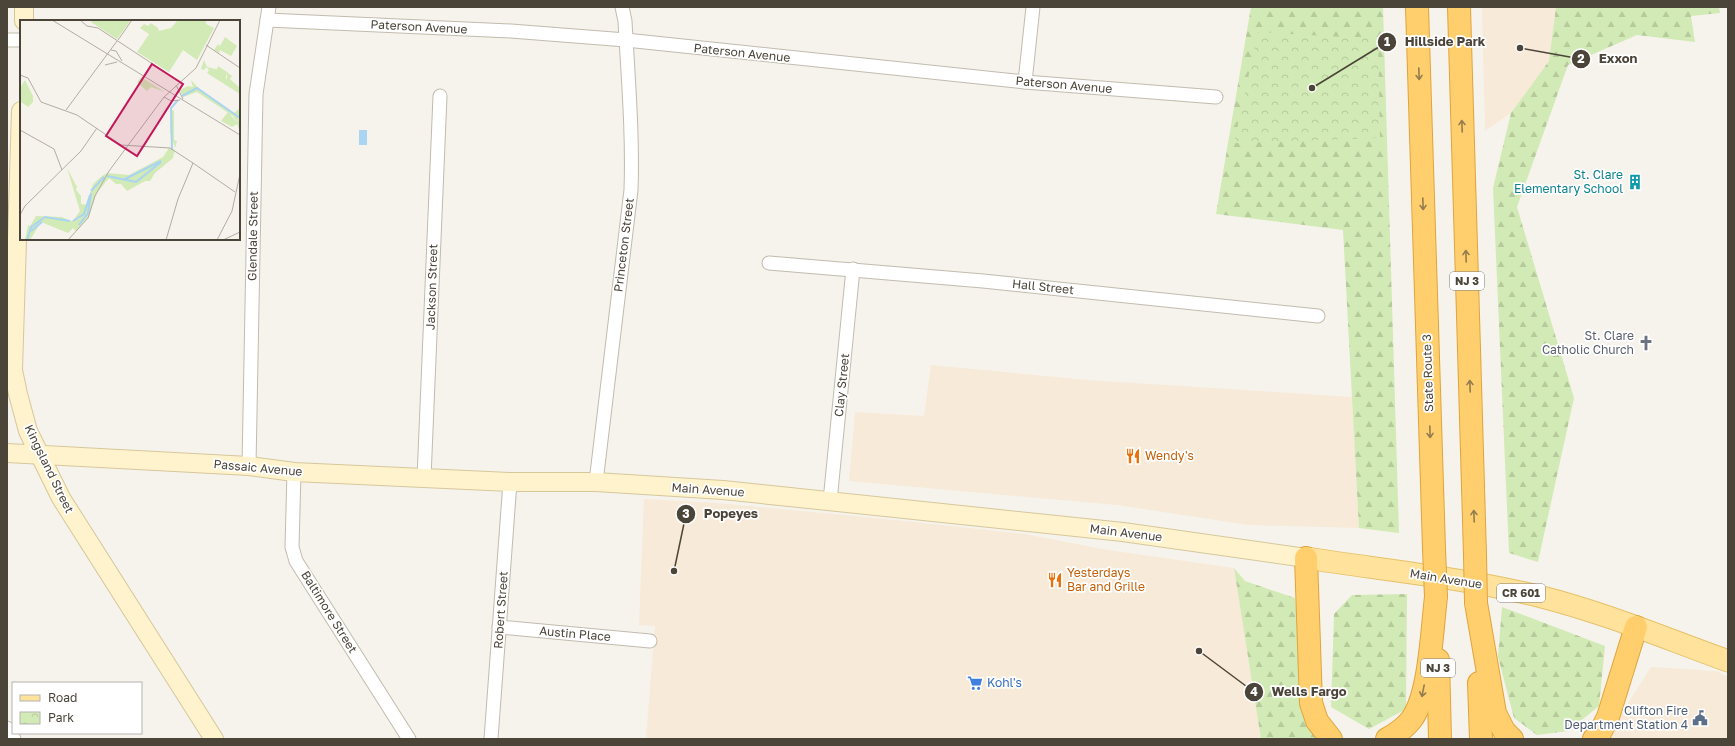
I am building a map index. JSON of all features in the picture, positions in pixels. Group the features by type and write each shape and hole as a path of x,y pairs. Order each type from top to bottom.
{"highway":[{"name":"State Route 3","path":"1417,7 1440,739"},
{"name":"NJ 3","path":"1459,7 1481,739"},
{"path":"1306,558 1311,703 1317,721 1331,739"},
{"path":"1387,739 1400,731 1412,720 1421,702 1436,597"},
{"path":"1476,603 1495,713 1504,731 1512,739"},
{"path":"1594,739 1600,733 1608,717 1636,627"},
{"path":"1317,721 1331,732 1346,739"}],"main road":[{"name":"Main Avenue","path":"1306,558 1493,587 1542,598 1636,627 1728,661"}],"street":[{"path":"24,7 24,20"},
{"name":"Princeton Street","path":"596,482 631,190 632,147 626,40 622,7"},
{"path":"1025,82 1033,7"},
{"name":"Paterson Avenue","path":"268,13 626,40 1025,82 1216,97"},
{"name":"Glendale Street","path":"249,466 256,94 268,13"},
{"path":"7,40 20,40"},
{"name":"Jackson Street","path":"424,478 440,96"},
{"name":"Kingsland Street","path":"20,143 13,370 28,431 61,498 214,739"},
{"name":"Hall Street","path":"769,263 1131,295 1318,316"},
{"name":"Clay Street","path":"830,501 853,270"},
{"name":"Passaic Avenue","path":"7,453 249,466 294,472 510,482"},
{"name":"Baltimore Street","path":"294,472 292,547 296,561 409,738"},
{"name":"Main Avenue","path":"510,482 596,482 723,490 1123,532 1306,558"},
{"name":"Robert Street","path":"492,739 510,482"},
{"name":"Austin Place","path":"500,627 650,641"},
{"path":"7,728 14,739"}],"shaded area":[{"path":"1482,7 1556,7 1549,61 1511,113 1485,131"},
{"path":"931,365 1087,380 1352,397 1359,528 1249,525 1117,505 849,481 855,412 924,416"},
{"path":"644,499 717,503 1025,534 1102,549 1234,568 1261,739 646,739 655,626 639,625"},
{"path":"1651,667 1716,671 1728,677 1728,739 1605,739"}],"green space":[{"path":"1251,7 1383,7 1399,533 1359,528 1343,230 1216,214"},
{"path":"1556,7 1719,7 1720,13 1691,16 1695,42 1637,35 1568,65 1517,207 1574,398 1538,562 1509,553 1493,188 1511,113 1549,61"},
{"path":"1258,32 1378,39 1380,138 1234,143"},
{"path":"1234,568 1245,581 1295,598 1307,708 1318,739 1261,739"},
{"path":"1407,594 1406,709 1369,729 1331,707 1334,614 1352,595"},
{"path":"1502,607 1605,646 1599,706 1568,731 1537,735 1514,718 1498,657"}],"water":[{"path":"359,130 367,130 367,145 359,145"}],"place":[{"name":"Exxon","path":"1520,48"},
{"name":"Hillside Park","path":"1312,88"},
{"name":"St. Clare Elementary School","path":"1635,182"},
{"name":"St. Clare Catholic Church","path":"1646,343"},
{"name":"Wendy's","path":"1133,456"},
{"name":"Popeyes","path":"674,571"},
{"name":"Yesterdays Bar and Grille","path":"1055,580"},
{"name":"Wells Fargo","path":"1199,651"},
{"name":"Kohl's","path":"975,683"},
{"name":"Clifton Fire Department Station 4","path":"1700,718"}]}
